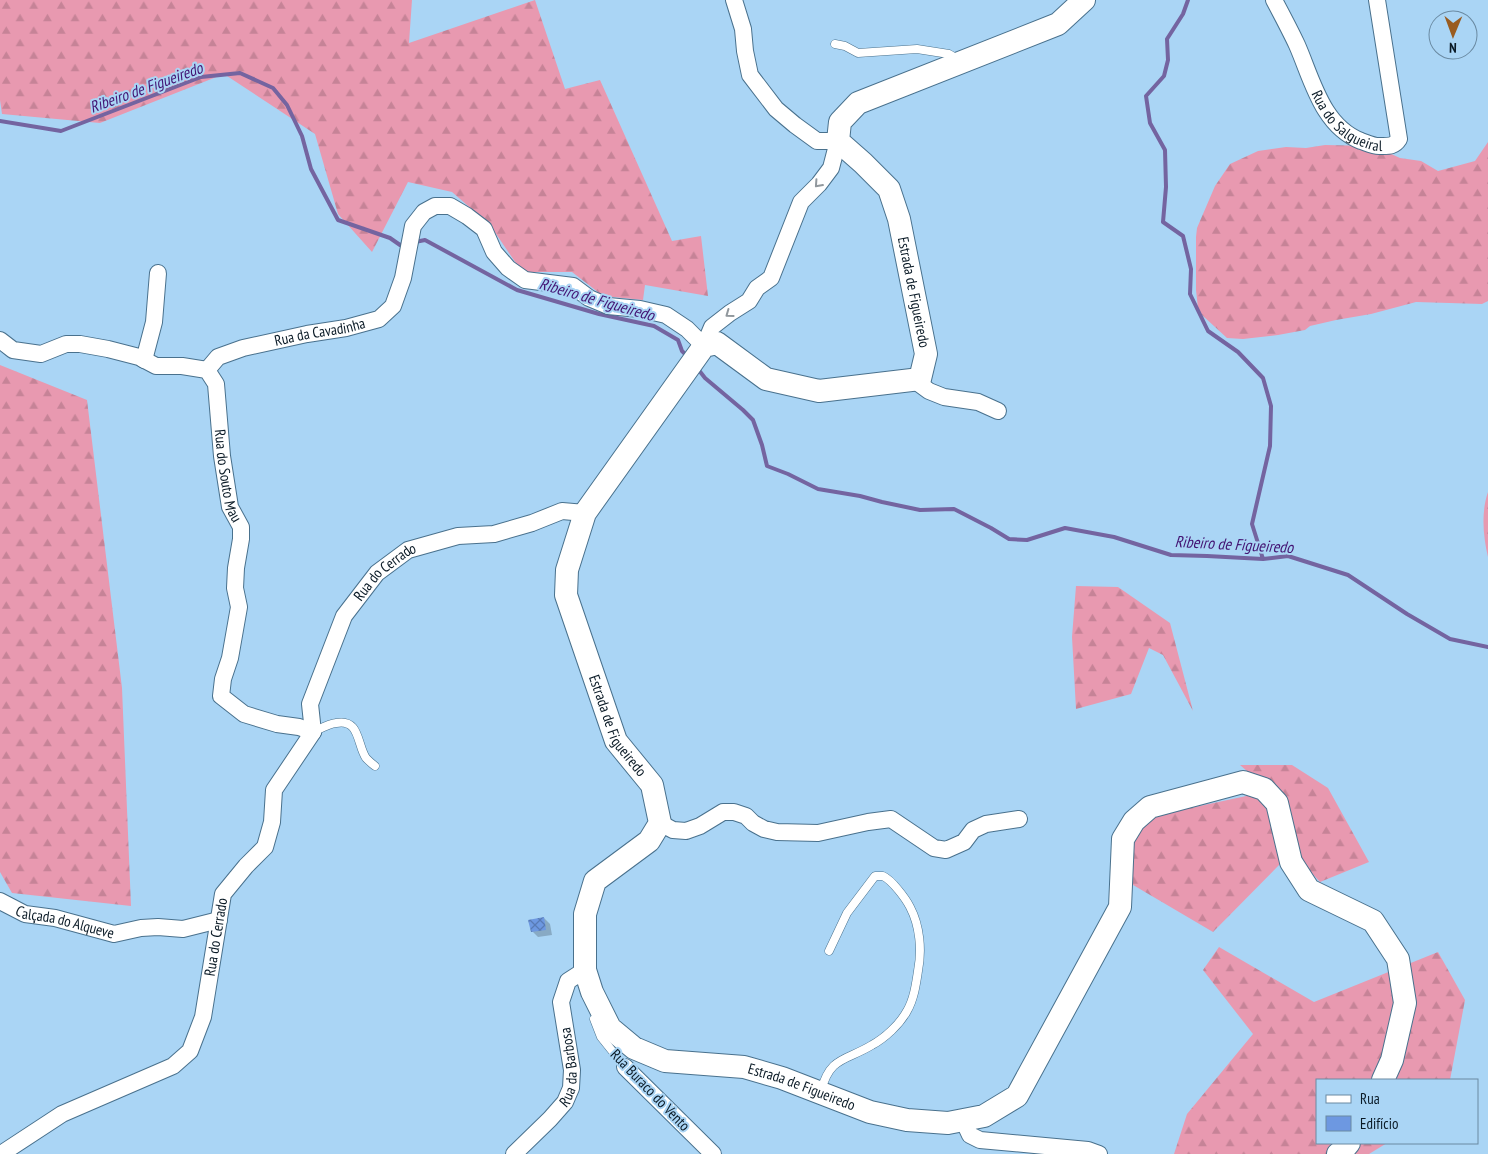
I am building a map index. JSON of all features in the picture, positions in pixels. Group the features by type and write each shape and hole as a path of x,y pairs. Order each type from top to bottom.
{"street":[{"path":"734,0 743,29 750,75 776,110 795,125 817,141 838,141"},
{"path":"696,357 712,327 730,312 749,302 757,288 771,278 801,202 819,184 831,168 838,141 840,122 858,103 1058,24 1084,0"},
{"name":"Rua do Salgueiral","path":"1274,0 1297,46 1308,77 1338,128 1356,139 1374,146 1389,146 1396,144 1399,139 1377,0"},
{"name":"Estrada de Figueiredo","path":"838,141 889,189 899,219 926,354 920,379 914,380"},
{"name":"Rua da Cavadinha","path":"207,370 218,357 243,348 307,334 346,328 379,319 393,306 403,278 413,226 424,212 436,206 450,206 484,229 494,252 508,268 526,280 573,286 589,298 608,306 640,309 666,315 687,330 696,357"},
{"path":"144,360 154,322 158,273"},
{"path":"0,340 13,350 41,354 66,344 80,344 108,349 144,360 156,366 182,366 207,370"},
{"path":"696,357 717,343 766,379 818,391 914,380 929,391 944,397 978,402 998,411"},
{"name":"Estrada de Figueiredo","path":"696,357 585,513 567,570 566,595 616,741 652,785 660,823 649,841 595,881 585,914 585,970 590,1002 610,1028 634,1048 665,1061 744,1067 782,1078 870,1112 907,1120 948,1123 984,1116 1017,1096 1120,907 1123,839 1134,821 1150,806 1243,782 1264,789 1277,803 1291,862 1309,890 1373,921 1398,959 1405,1003 1392,1060 1383,1079"},
{"name":"Rua do Souto Mau","path":"207,370 216,384 222,456 230,507 242,527 235,588 239,607 221,696 244,714 276,724 299,727 314,732"},
{"name":"Rua do Cerrado","path":"1,1154 62,1114 173,1066 190,1051 204,1017 223,894 246,866 265,847 272,822 274,790 314,732 310,704 344,616 377,573 408,550 425,545 458,536 494,534 532,523 562,511 585,513"},
{"path":"660,823 673,830 686,832 723,812 734,812 746,816 753,823 764,829 777,832 818,833 891,819 934,848 946,850 964,842 974,830 986,824 1019,818"},
{"name":"Calçada do Alqueve","path":"0,901 25,914 55,918 114,934 141,928 184,929 219,920"},
{"name":"Rua da Barbosa","path":"514,1154 565,1102 570,1088 572,1070 561,1002 568,981 585,970"},
{"name":"Rua Buraco do Vento","path":"625,1067 713,1154"},
{"path":"963,1120 970,1135 980,1140 1088,1150 1099,1154"},
{"path":"1338,1154 1348,1144"}],"lane":[{"path":"835,44 845,46 858,53 917,49 949,54 963,62"},
{"path":"314,732 334,723 343,722 351,725 358,735 366,758 375,766"},
{"path":"821,1093 824,1078 830,1069 837,1062 872,1046 886,1035 907,1011 913,998 920,959 920,942 912,912 906,900 889,881 882,876 875,876 847,913 829,951"},
{"name":"Rua Buraco do Vento","path":"590,1002 601,1037 625,1067"}],"green space":[{"path":"0,0 412,0 409,43 535,0 565,89 600,80 672,241 701,236 708,296 645,285 643,300 603,296 572,272 522,272 490,225 452,192 408,182 372,252 338,214 315,134 224,74 100,123 2,114 0,100"},
{"path":"1488,142 1488,301 1482,304 1416,302 1371,314 1310,326 1305,330 1243,339 1227,338 1202,315 1198,308 1196,290 1197,228 1215,186 1230,164 1258,151 1286,147 1306,148 1325,145 1374,146 1400,158 1421,161 1438,171 1475,161"},
{"path":"0,365 87,400 122,688 131,906 12,893 0,872"},
{"path":"1488,492 1488,557 1485,541 1484,508"},
{"path":"1076,586 1118,587 1170,623 1193,711 1163,655 1149,648 1131,694 1076,709 1072,637"},
{"path":"1240,765 1292,765 1328,788 1369,862 1320,882 1298,858 1284,803"},
{"path":"1251,795 1271,806 1282,862 1213,932 1128,882 1133,832 1148,817"},
{"path":"1219,947 1314,1002 1438,952 1465,1000 1450,1079 1316,1079 1316,1144 1385,1144 1369,1154 1174,1154 1187,1114 1253,1034 1203,970"}],"building":[{"path":"544,917 546,930 531,932 528,920"}],"waterway":[{"path":"1188,0 1183,14 1167,39 1168,60 1164,76 1146,96 1150,123 1165,150 1166,187 1163,222 1183,236 1191,269 1190,294 1208,331 1238,352 1263,378 1271,406 1270,446 1252,524 1263,559"},
{"name":"Ribeiro de Figueiredo","path":"0,121 61,131 201,77 240,73 273,88 287,105 302,136 311,169 338,220 390,238 400,245 405,244"},
{"name":"Ribeiro de Figueiredo","path":"415,242 425,240 517,290 599,314 654,326 678,340 682,351 687,356"},
{"name":"Ribeiro de Figueiredo","path":"698,369 705,378 753,420 767,466 818,489 860,496 920,510 954,509 1009,539 1027,540 1065,528 1114,537 1171,555 1263,559 1288,556 1348,575 1407,614 1450,639 1488,647"}]}
